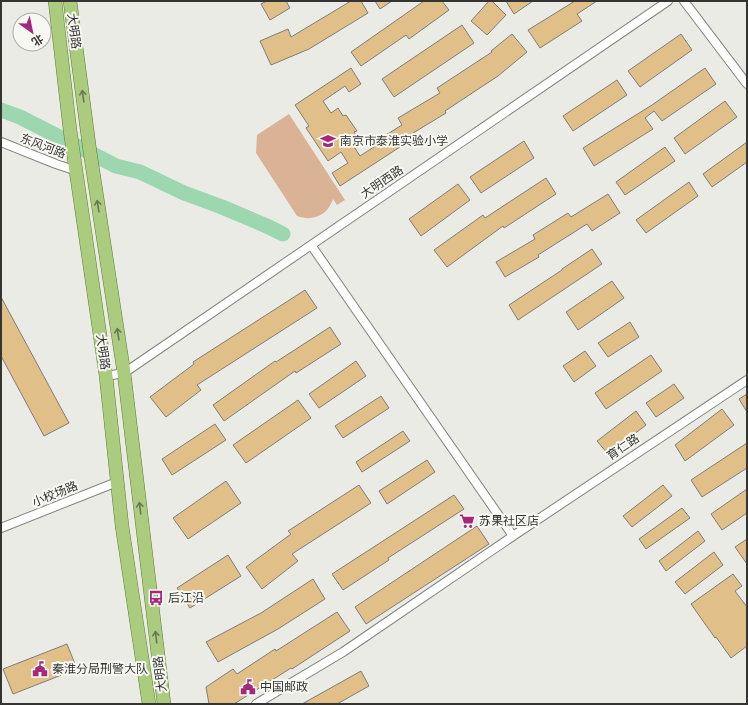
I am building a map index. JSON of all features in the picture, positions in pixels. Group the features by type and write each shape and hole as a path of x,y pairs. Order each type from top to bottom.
{"main road":[{"path":"55,1 70,130 106,376 117,482 148,704"},
{"name":"大明路","path":"70,1 92,164 124,373 164,704"}],"street":[{"name":"大明西路","path":"106,376 124,373 668,1"},
{"path":"684,1 747,84"},
{"name":"东风河路","path":"1,142 56,164 76,164"},
{"path":"311,245 512,536"},
{"name":"育仁路","path":"256,704 343,652 512,536 747,380"},
{"name":"小校场路","path":"1,528 117,482"}],"shaded area":[{"path":"1,107 39,123 52,133 57,140 55,144 34,131 1,117"},
{"path":"289,114 345,200 337,205 333,199 328,209 319,216 303,218 297,216 256,153 257,135"}],"building":[{"path":"267,1 286,1 290,8 270,20 261,4"},
{"path":"351,1 361,1 368,13 309,49 271,65 260,41 288,29 291,37"},
{"path":"375,1 392,1 380,9"},
{"path":"424,1 442,1 449,10 409,39 406,35 361,66 351,52"},
{"path":"489,1 492,1 506,15 487,35 471,21"},
{"path":"506,1 533,1 514,14"},
{"path":"575,1 597,1 577,14 582,21 540,48 528,30"},
{"path":"462,25 474,43 394,97 382,79"},
{"path":"512,34 527,52 498,76 445,111 446,113 400,141 403,145 340,186 332,173 348,163 341,152 328,161 306,128 309,126 295,105 351,68 361,84 349,92 345,86 323,101 331,113 338,108 343,116 346,115 357,131 354,132 360,140 353,145 360,156 383,141 381,138 402,125 398,118 440,93 437,88 492,52 491,51"},
{"path":"681,34 692,50 640,87 628,71"},
{"path":"705,68 716,84 662,121 654,111 645,118 653,129 594,166 583,148 652,105"},
{"path":"617,80 627,95 573,131 563,116"},
{"path":"725,101 737,117 685,154 674,138"},
{"path":"524,141 534,158 481,193 470,177"},
{"path":"747,142 747,162 712,187 703,174"},
{"path":"665,147 675,161 625,195 616,182"},
{"path":"546,178 556,194 504,228 503,226 447,267 434,250 483,215 485,218"},
{"path":"689,182 698,196 646,233 636,220"},
{"path":"458,184 470,200 421,236 409,219"},
{"path":"608,194 620,213 592,231 587,224 538,255 539,257 505,277 496,262 535,239 533,235 568,213 571,217"},
{"path":"592,249 602,264 518,320 509,305"},
{"path":"612,281 624,298 578,330 566,312"},
{"path":"305,290 317,308 197,385 201,390 166,417 150,397 194,364 193,362"},
{"path":"1,297 69,423 44,436 1,356"},
{"path":"630,322 639,337 608,357 598,343"},
{"path":"330,327 341,344 296,373 295,371 224,421 213,405 275,361 276,362"},
{"path":"585,351 596,366 574,382 563,366"},
{"path":"651,355 662,371 606,409 595,393"},
{"path":"356,361 366,376 319,408 309,394"},
{"path":"674,384 684,398 656,417 646,403"},
{"path":"747,394 747,412 739,399"},
{"path":"381,396 389,408 343,438 335,426"},
{"path":"298,400 311,418 246,463 233,445"},
{"path":"722,409 734,425 685,461 675,445"},
{"path":"636,411 646,425 608,454 597,441"},
{"path":"215,424 226,440 172,475 162,459"},
{"path":"403,431 410,441 362,472 356,462"},
{"path":"747,443 747,468 702,497 691,480"},
{"path":"427,460 435,472 387,504 379,491"},
{"path":"226,481 241,503 188,539 173,518"},
{"path":"359,485 371,503 292,554 298,561 262,589 246,567 291,534 288,531"},
{"path":"663,485 672,496 632,527 623,516"},
{"path":"747,489 747,513 722,530 711,514"},
{"path":"454,495 464,509 388,558 389,560 343,590 332,574"},
{"path":"682,508 690,518 646,549 639,539"},
{"path":"477,526 489,544 366,624 355,607"},
{"path":"698,531 705,541 666,571 659,561"},
{"path":"747,539 747,564 735,547"},
{"path":"714,552 723,565 685,594 675,582"},
{"path":"228,555 241,576 190,608 177,588"},
{"path":"733,574 742,586 735,591 747,607 747,646 731,658 691,604"},
{"path":"313,579 325,599 278,629 218,662 206,642 261,613"},
{"path":"337,612 350,631 292,669 291,668 234,704 209,704 206,687 233,669 237,674 275,649 276,651"},
{"name":"秦淮分局刑警大队","path":"67,644 77,669 13,694 3,669"},
{"path":"361,671 369,686 337,704 302,704"}],"waterway":[{"path":"1,110 20,117 116,166 140,172 184,193 222,207 283,234"}],"place":[{"name":"南京市泰淮实验小学","path":"328,141"},
{"name":"苏果社区店","path":"467,521"},
{"name":"后江沿","path":"156,598"},
{"name":"秦淮分局刑警大队","path":"40,669"},
{"name":"中国邮政","path":"248,687"}]}
